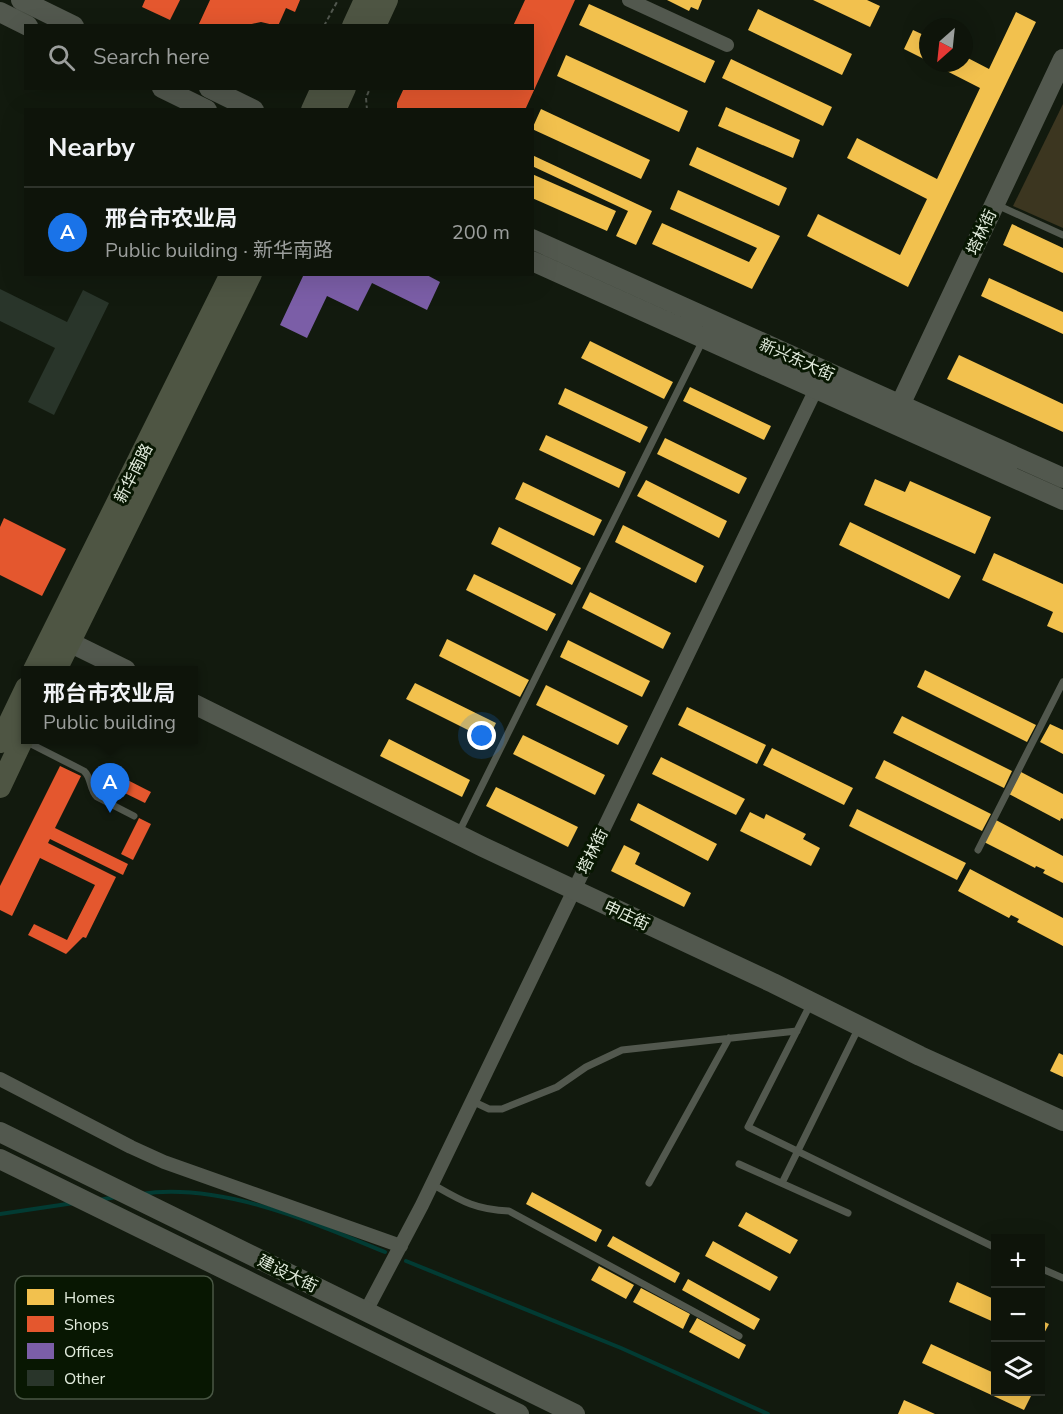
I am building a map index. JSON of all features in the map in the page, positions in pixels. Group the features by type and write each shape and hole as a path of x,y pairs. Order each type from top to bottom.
{"main road":[{"path":"353,24 365,0"},
{"path":"376,24 387,0"},
{"path":"313,108 321,90"},
{"path":"336,108 344,90"},
{"name":"新华南路","path":"36,666 230,276"},
{"name":"新华南路","path":"58,666 250,276"},
{"path":"0,742 21,698"},
{"path":"0,787 21,742"}],"street":[{"path":"21,0 70,24"},
{"path":"629,0 727,45"},
{"path":"0,12 24,24"},
{"name":"塔林街","path":"900,405 1063,59"},
{"path":"166,90 203,108"},
{"path":"213,90 250,108"},
{"name":"新兴东大街","path":"534,240 1063,478"},
{"name":"新兴东大街","path":"534,262 1063,500"},
{"name":"塔林街","path":"366,1311 432,1184 816,389"},
{"path":"69,642 118,666"},
{"name":"申庄街","path":"198,706 920,1056 1063,1121"},
{"path":"0,1079 164,1162 401,1246"},
{"name":"建设大街","path":"0,1132 575,1414"},
{"name":"建设大街","path":"0,1159 519,1414"}],"lane":[{"path":"995,203 1063,235"},
{"path":"458,834 704,339"},
{"path":"978,850 1063,682"},
{"path":"38,744 88,774 92,792 97,797 134,816"},
{"path":"811,1002 748,1127 991,1246"},
{"path":"782,1183 860,1026"},
{"path":"472,1101 489,1109 502,1108 557,1087 586,1067 622,1050 797,1031"},
{"path":"649,1183 729,1038"},
{"path":"739,1164 848,1213"},
{"path":"432,1184 483,1209 509,1211 739,1336"},
{"path":"1045,1270 1063,1278"}],"path":[{"path":"325,24 338,0"},
{"path":"367,108 366,99 369,90"}],"shaded area":[{"path":"1063,104 1063,228 1013,206"}],"building: Homes":[{"path":"667,0 702,0 698,10 691,7 689,11"},
{"path":"813,0 867,0 880,6 870,27"},
{"path":"589,4 715,61 705,83 579,25"},
{"path":"758,9 852,54 842,75 748,30"},
{"path":"1016,12 1036,22 908,287 807,236 818,214 900,255 927,199 847,158 857,138 937,179 980,88 949,72 973,72 973,61 989,69"},
{"path":"913,30 919,33 919,56 904,49"},
{"path":"566,55 688,111 679,132 557,76"},
{"path":"731,59 832,107 823,126 722,78"},
{"path":"726,107 800,140 793,158 718,126"},
{"path":"541,109 650,160 641,179 534,130"},
{"path":"697,147 787,188 779,206 689,165"},
{"path":"534,156 652,211 636,245 616,236 628,211 534,167"},
{"path":"534,175 616,211 607,231 534,199"},
{"path":"678,190 780,236 752,289 652,244 662,223 749,262 757,248 670,209"},
{"path":"1012,224 1063,248 1063,273 1003,245"},
{"path":"989,278 1063,312 1063,334 981,296"},
{"path":"590,341 673,382 664,399 581,358"},
{"path":"959,355 1063,404 1063,432 947,379"},
{"path":"690,387 771,426 764,440 683,401"},
{"path":"565,388 648,427 640,443 558,404"},
{"path":"546,435 626,472 619,488 539,450"},
{"path":"665,438 747,478 739,494 657,454"},
{"path":"875,479 905,492 910,481 991,517 975,554 864,505"},
{"path":"646,480 727,521 719,538 637,496"},
{"path":"523,482 602,520 594,536 515,499"},
{"path":"850,522 961,576 949,599 839,545"},
{"path":"623,525 704,566 696,583 615,542"},
{"path":"499,527 581,568 572,585 491,544"},
{"path":"994,553 1063,584 1063,633 1047,626 1053,612 982,580"},
{"path":"474,574 556,614 547,631 466,590"},
{"path":"590,592 671,633 663,649 582,608"},
{"path":"447,639 529,680 520,697 439,656"},
{"path":"568,640 650,681 642,697 560,657"},
{"path":"925,670 1036,725 1027,742 917,687"},
{"path":"415,683 496,723 488,740 406,699"},
{"path":"546,685 628,726 618,745 536,705"},
{"path":"687,707 766,745 757,764 678,725"},
{"path":"902,716 1012,771 1004,788 893,733"},
{"path":"1050,724 1063,730 1063,754 1040,742"},
{"path":"523,735 605,775 595,795 513,754"},
{"path":"389,739 470,780 462,797 380,756"},
{"path":"772,748 853,788 844,805 763,765"},
{"path":"661,757 745,799 736,815 652,774"},
{"path":"884,760 991,814 982,831 875,778"},
{"path":"1021,772 1063,794 1063,819 1061,818 1060,821 1009,794"},
{"path":"496,787 578,827 568,847 486,806"},
{"path":"638,803 717,844 708,861 630,820"},
{"path":"857,809 966,863 957,880 849,826"},
{"path":"750,812 764,819 766,814 806,834 803,839 820,848 811,866 740,831"},
{"path":"996,820 1063,856 1063,883 1043,873 1045,870 1036,866 1035,868 984,842"},
{"path":"624,845 640,853 635,864 691,893 684,907 611,871"},
{"path":"970,869 1063,918 1063,946 1017,922 1019,919 1011,915 1009,918 958,891"},
{"path":"1059,1053 1063,1055 1063,1077 1050,1071"},
{"path":"532,1192 602,1230 596,1242 526,1204"},
{"path":"746,1212 798,1240 790,1254 738,1226"},
{"path":"613,1236 680,1273 675,1283 607,1246"},
{"path":"713,1241 778,1277 770,1291 705,1256"},
{"path":"599,1266 634,1285 626,1299 591,1280"},
{"path":"688,1279 760,1319 754,1330 682,1290"},
{"path":"957,1282 991,1298 991,1321 949,1302"},
{"path":"641,1288 690,1314 683,1329 633,1302"},
{"path":"697,1318 746,1345 739,1359 689,1332"},
{"path":"931,1344 991,1372 991,1395 922,1363"},
{"path":"994,1396 1031,1396 1024,1410"},
{"path":"904,1400 935,1414 898,1414"}],"building: Shops":[{"path":"145,0 180,0 170,20 142,7"},
{"path":"210,0 300,0 295,12 286,8 279,24 261,22 199,24"},
{"path":"525,0 575,0 526,108 397,108 403,90 534,90 534,24 514,24"},
{"path":"4,518 66,549 42,596 0,575 0,527"},
{"path":"60,766 81,776 55,828 128,864 123,875 50,839 48,843 116,877 86,938 83,937 66,954 28,935 34,924 67,940 95,885 40,858 12,916 0,910 0,886"},
{"path":"100,766 151,792 145,803 94,778"},
{"path":"139,818 151,824 133,860 121,854"}],"building: Offices":[{"path":"303,276 429,276 440,282 427,310 372,283 358,311 327,296 307,338 280,325"}],"building: Other":[{"path":"0,289 67,322 83,290 109,303 54,415 28,402 55,348 0,321"}],"waterway":[{"path":"141,1194 171,1192 234,1199 297,1217 385,1252"},
{"path":"99,1200 116,1197"},
{"path":"0,1214 74,1203"},
{"path":"406,1261 621,1348 768,1414"}],"place":[{"name":"邢台市农业局","path":"110,813"}]}
